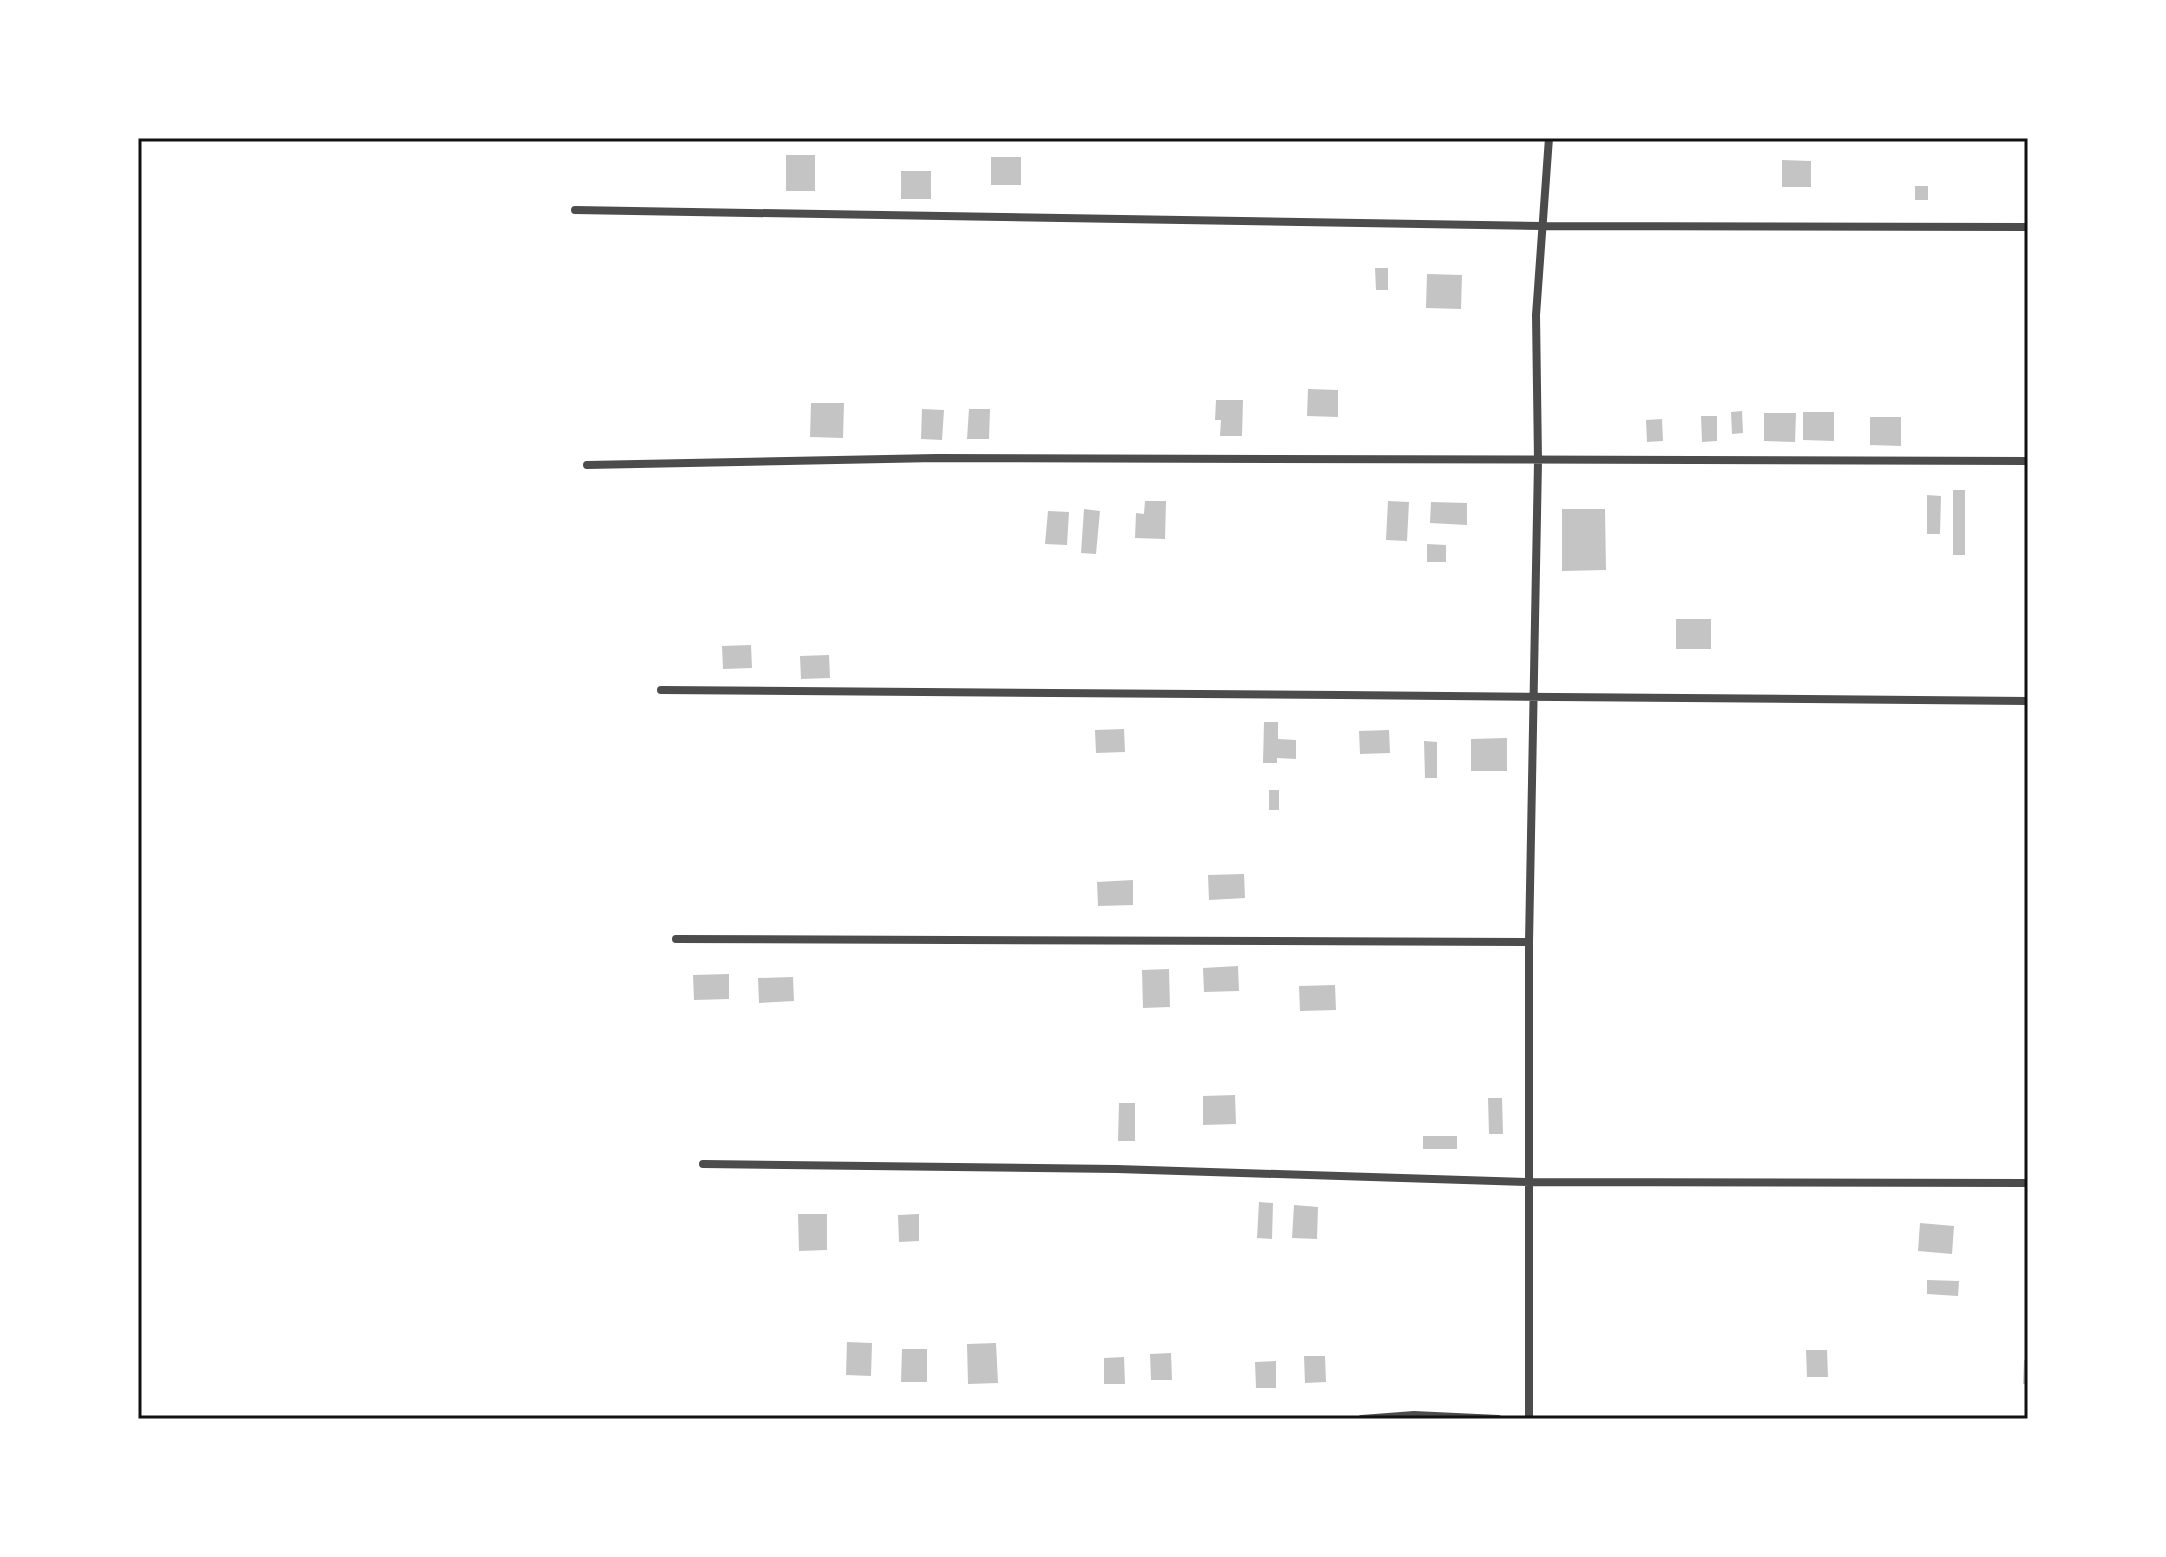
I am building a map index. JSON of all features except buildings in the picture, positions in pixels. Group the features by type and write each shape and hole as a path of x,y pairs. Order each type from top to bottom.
{"street":[{"path":"1529,1419 1529,942 1538,461 1536,315 1549,138"},
{"path":"575,210 1541,226 2028,227"},
{"path":"587,465 936,458 2028,461"},
{"path":"661,690 2028,701"},
{"path":"676,939 1529,942"},
{"path":"703,1164 1149,1170 1529,1182 2028,1183"},
{"path":"1362,1419 1414,1415 1498,1419"}]}
